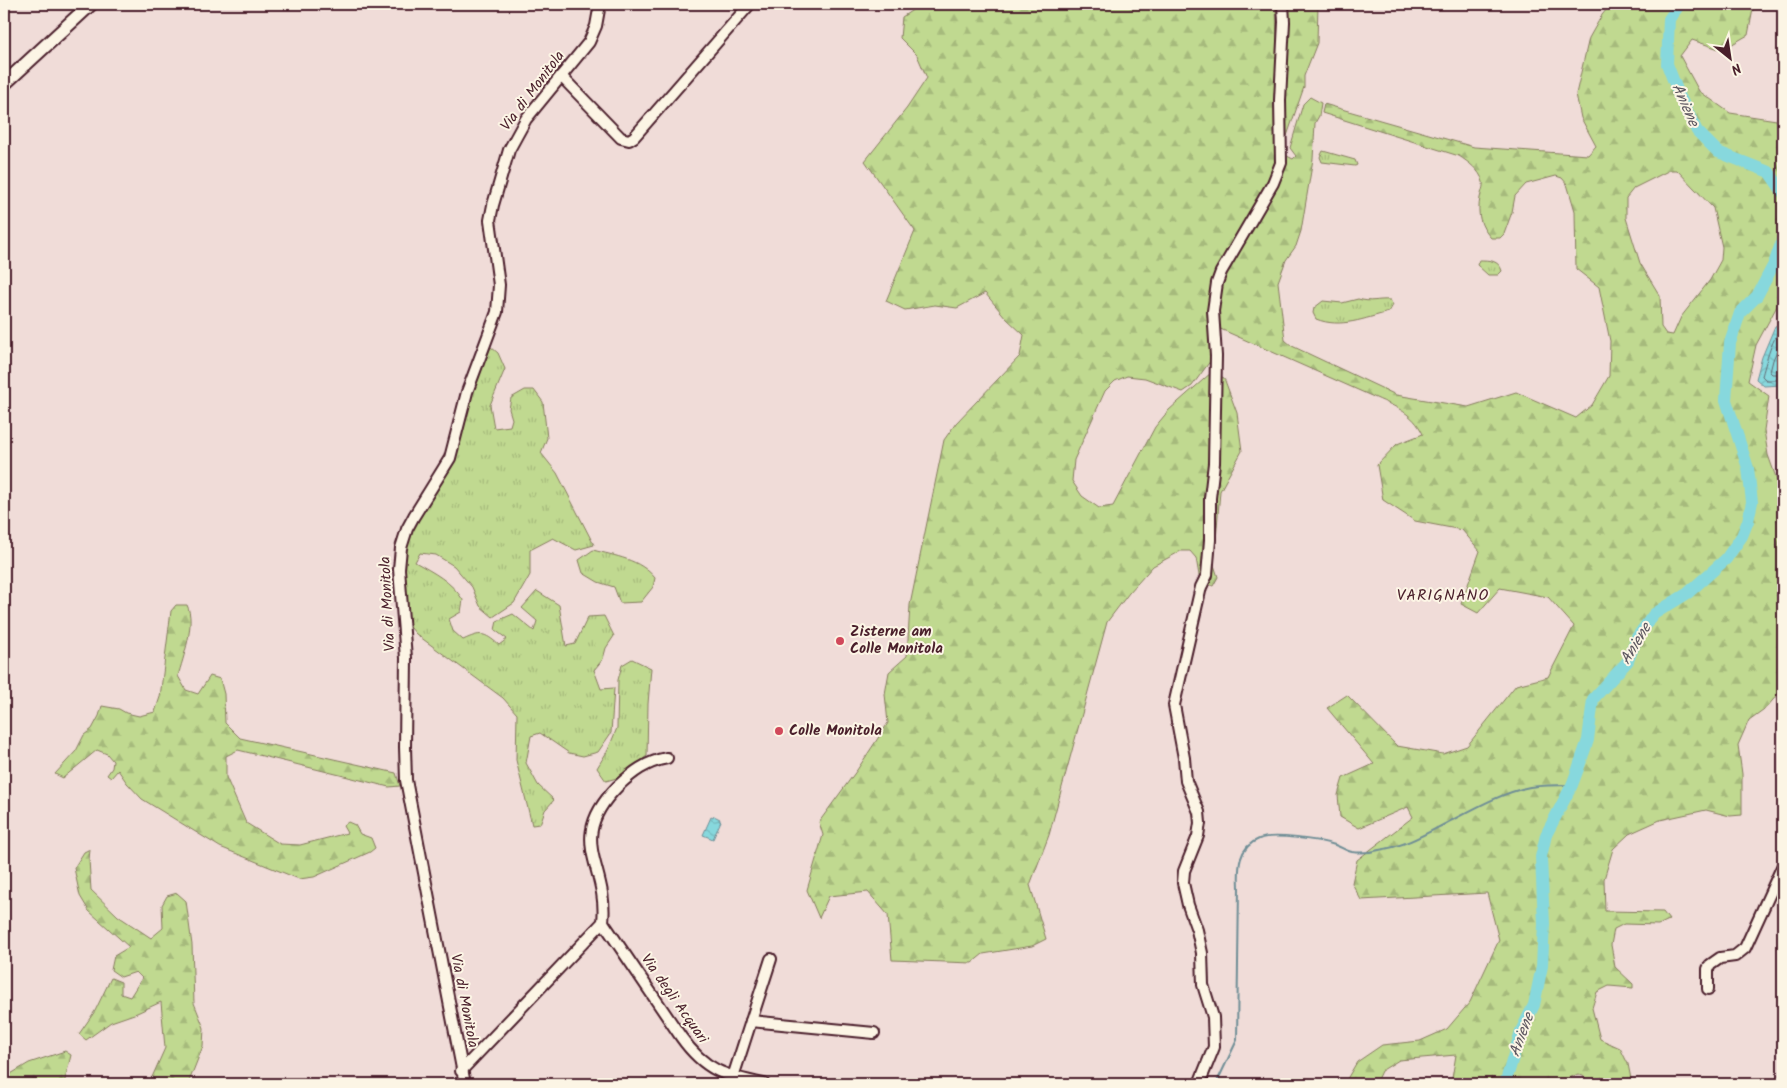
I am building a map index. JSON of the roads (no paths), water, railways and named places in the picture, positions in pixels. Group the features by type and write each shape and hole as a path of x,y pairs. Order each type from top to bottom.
{"main road":[{"path":"4,84 91,4"}],"street":[{"name":"Via di Monitola","path":"464,1084 406,780 406,658 399,558 404,538 412,519 450,458 466,392 497,312 499,292 490,220 507,154 522,125 592,36 598,22 600,4"},
{"path":"561,76 621,138 629,140 634,137 750,4"},
{"path":"1199,1084 1214,1047 1213,1017 1203,985 1202,953 1197,930 1183,883 1184,871 1198,836 1200,823 1199,812 1186,781 1184,758 1174,705 1201,587 1207,575 1210,540 1210,498 1214,463 1216,356 1213,311 1217,284 1235,246 1273,183 1281,163 1280,100 1284,22 1283,4"},
{"path":"461,1071 603,922 603,899 592,841 592,827 595,817 604,802 632,773 647,764 667,758"},
{"path":"1708,989 1708,969 1710,965 1720,958 1735,956 1745,948 1783,865"},
{"name":"Via degli Acquari","path":"603,922 689,1048 710,1066 733,1077 764,1084"},
{"path":"733,1077 771,959"},
{"path":"751,1021 874,1033"}],"water":[{"path":"1783,324 1783,385 1764,386 1756,379 1762,357 1775,326"},
{"path":"714,816 721,821 713,839 703,835 711,817 713,818"}],"waterway":[{"name":"Aniene","path":"1680,4 1669,19 1667,64 1679,95 1697,131 1718,152 1769,172 1783,192"},
{"name":"Aniene","path":"1505,1084 1521,1031 1534,1005 1542,966 1544,924 1541,857 1546,835 1572,785 1578,769 1588,740 1593,699 1628,661 1637,637 1654,614 1688,593 1726,559 1742,536 1748,521 1752,502 1748,468 1726,400 1730,343 1740,313 1757,296 1774,264 1783,238"},
{"path":"1216,1084 1237,1040 1239,866 1247,847 1266,837 1285,837 1328,843 1352,852 1373,851 1412,840 1485,803 1519,790 1546,785 1572,785"}],"place":[{"name":"Zisterne am Colle Monitola","path":"840,641"},
{"name":"Colle Monitola","path":"779,731"}],"district":[{"name":"VARIGNANO","path":"1443,595"}]}
